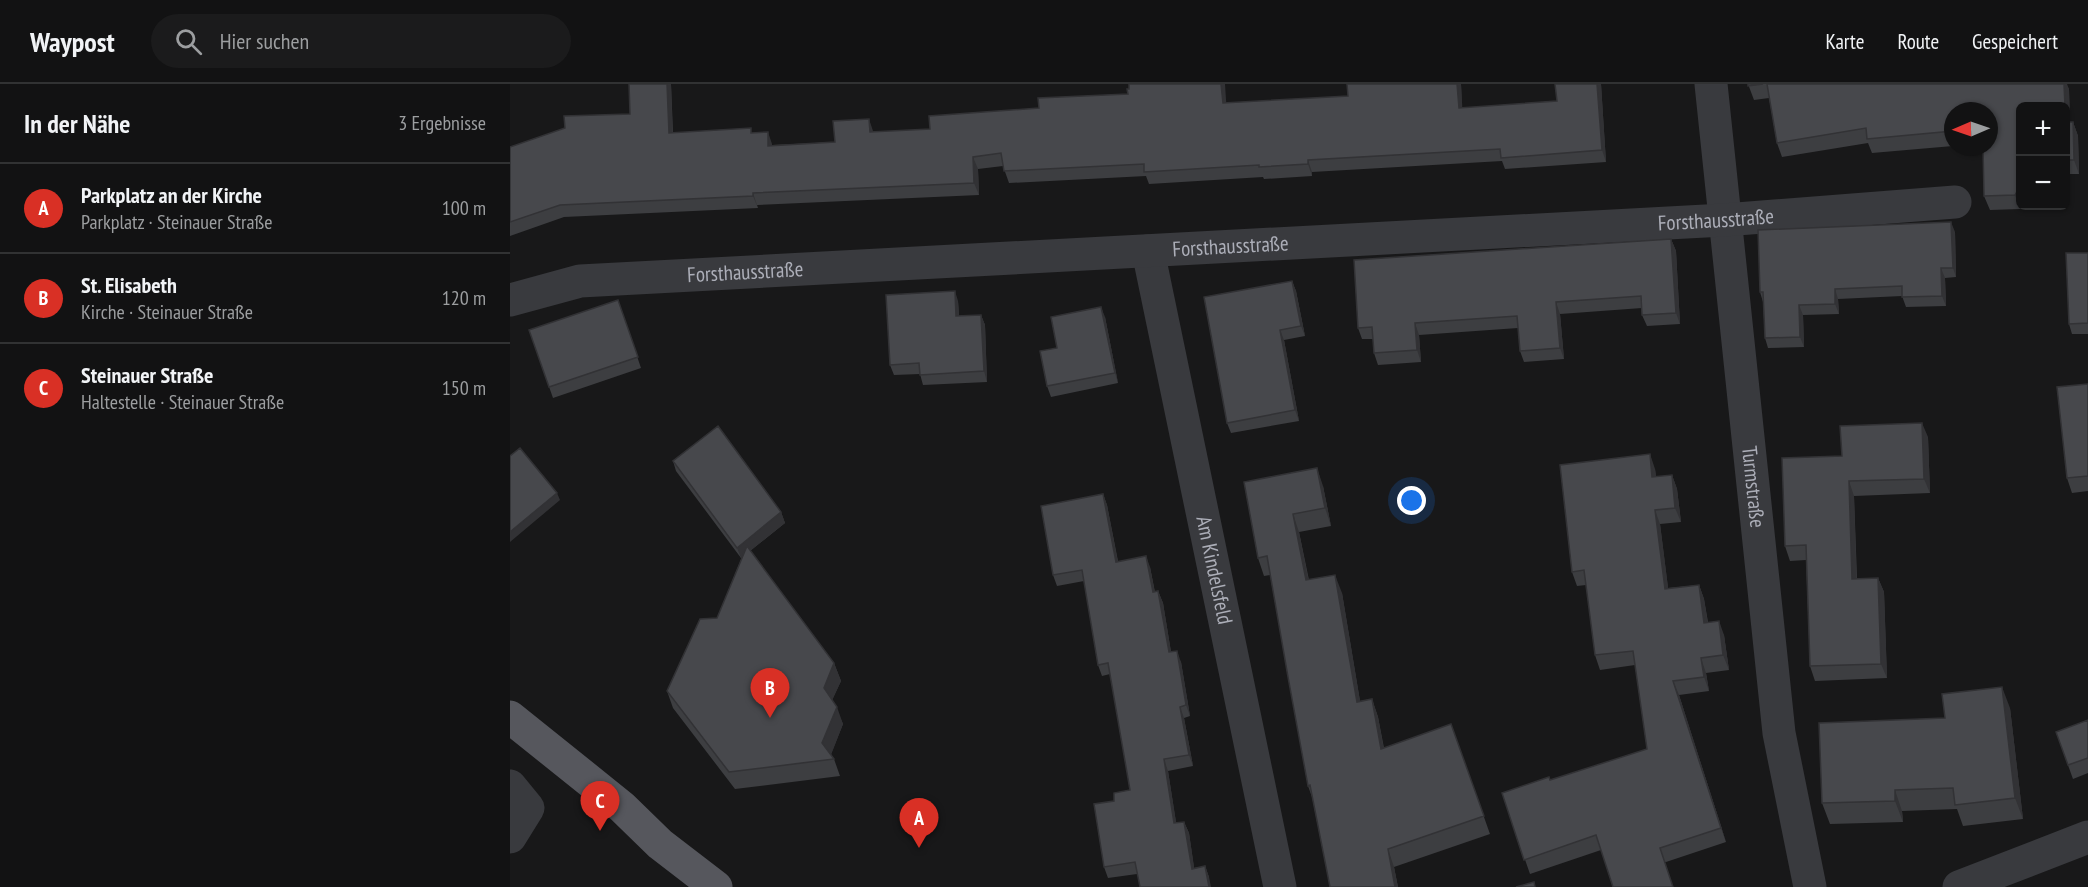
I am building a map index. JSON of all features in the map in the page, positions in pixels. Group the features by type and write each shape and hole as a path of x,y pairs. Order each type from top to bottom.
{"main road":[{"path":"510,717 622,807 660,844 716,887"}],"street":[{"name":"Turmstraße","path":"1711,84 1779,733 1809,887"},
{"name":"Forsthausstraße","path":"510,300 580,281 1724,220 1955,202"},
{"name":"Am Kindelsfeld","path":"1148,251 1280,887"},
{"path":"510,786 528,808 510,837"},
{"path":"1959,887 2088,837"}],"building":[{"path":"629,84 667,84 669,133 751,128 751,133 768,132 768,146 835,142 833,121 869,119 870,132 930,129 929,116 1039,108 1038,98 1128,94 1129,84 1221,84 1223,103 1348,96 1347,84 1457,84 1459,108 1557,101 1555,84 1597,84 1602,150 1501,158 1500,149 1308,160 1308,164 1144,172 1144,164 1004,171 1001,153 973,157 974,183 560,205 510,222 510,147 565,128 564,116 630,114"},
{"path":"1767,84 2064,84 2065,102 2016,102 2015,195 1984,196 1983,156 1998,156 1998,102 1944,102 1944,132 1867,139 1866,128 1777,143"},
{"path":"2070,122 2073,122 2074,160 2070,160"},
{"path":"1951,222 1953,268 1941,268 1942,296 1902,297 1902,286 1835,289 1835,304 1799,305 1800,337 1765,338 1763,292 1760,292 1758,230"},
{"path":"1671,239 1676,313 1642,315 1641,296 1556,302 1560,348 1520,351 1517,316 1415,323 1417,350 1374,353 1372,327 1358,328 1354,260"},
{"path":"2066,253 2088,253 2088,323 2069,324"},
{"path":"1292,281 1301,326 1280,330 1295,410 1227,423 1204,297"},
{"path":"955,291 956,316 981,315 984,371 920,375 919,363 890,365 886,295"},
{"path":"618,300 638,357 549,387 529,330"},
{"path":"1101,307 1115,373 1047,386 1040,351 1057,348 1051,317"},
{"path":"2088,384 2088,476 2067,478 2057,387"},
{"path":"1922,423 1924,479 1849,481 1852,579 1878,578 1881,664 1810,666 1806,545 1785,546 1782,458 1842,456 1840,426"},
{"path":"718,426 781,512 737,548 673,461"},
{"path":"520,448 557,493 510,532 510,456"},
{"path":"1650,454 1652,477 1672,475 1675,508 1655,510 1665,589 1699,585 1704,623 1719,621 1723,655 1701,658 1704,677 1673,681 1721,828 1660,848 1673,887 1613,887 1596,835 1524,860 1502,793 1647,749 1633,651 1595,655 1584,570 1572,572 1560,465"},
{"path":"1317,468 1325,508 1293,514 1306,580 1335,575 1357,702 1372,699 1381,749 1451,724 1484,816 1388,849 1395,887 1330,887 1310,785 1308,786 1267,556 1258,558 1244,482"},
{"path":"1103,494 1116,562 1146,556 1153,592 1158,591 1169,652 1177,651 1186,705 1180,707 1189,755 1164,759 1174,823 1184,822 1192,869 1205,866 1209,887 1140,887 1135,862 1104,867 1094,804 1114,801 1114,793 1130,790 1108,663 1098,665 1082,570 1053,575 1041,506"},
{"path":"747,546 834,663 824,688 837,707 822,743 834,759 729,772 667,691 700,619 717,618"},
{"path":"2002,687 2015,798 1955,805 1953,788 1895,790 1895,801 1822,803 1819,723 1945,718 1942,694"},
{"path":"2088,720 2088,758 2068,765 2056,732"},
{"path":"1534,882 1535,887 1516,887"}],"place":[{"name":"St. Elisabeth","path":"770,718"},
{"name":"Steinauer Straße","path":"600,831"},
{"name":"Parkplatz an der Kirche","path":"919,848"}]}
